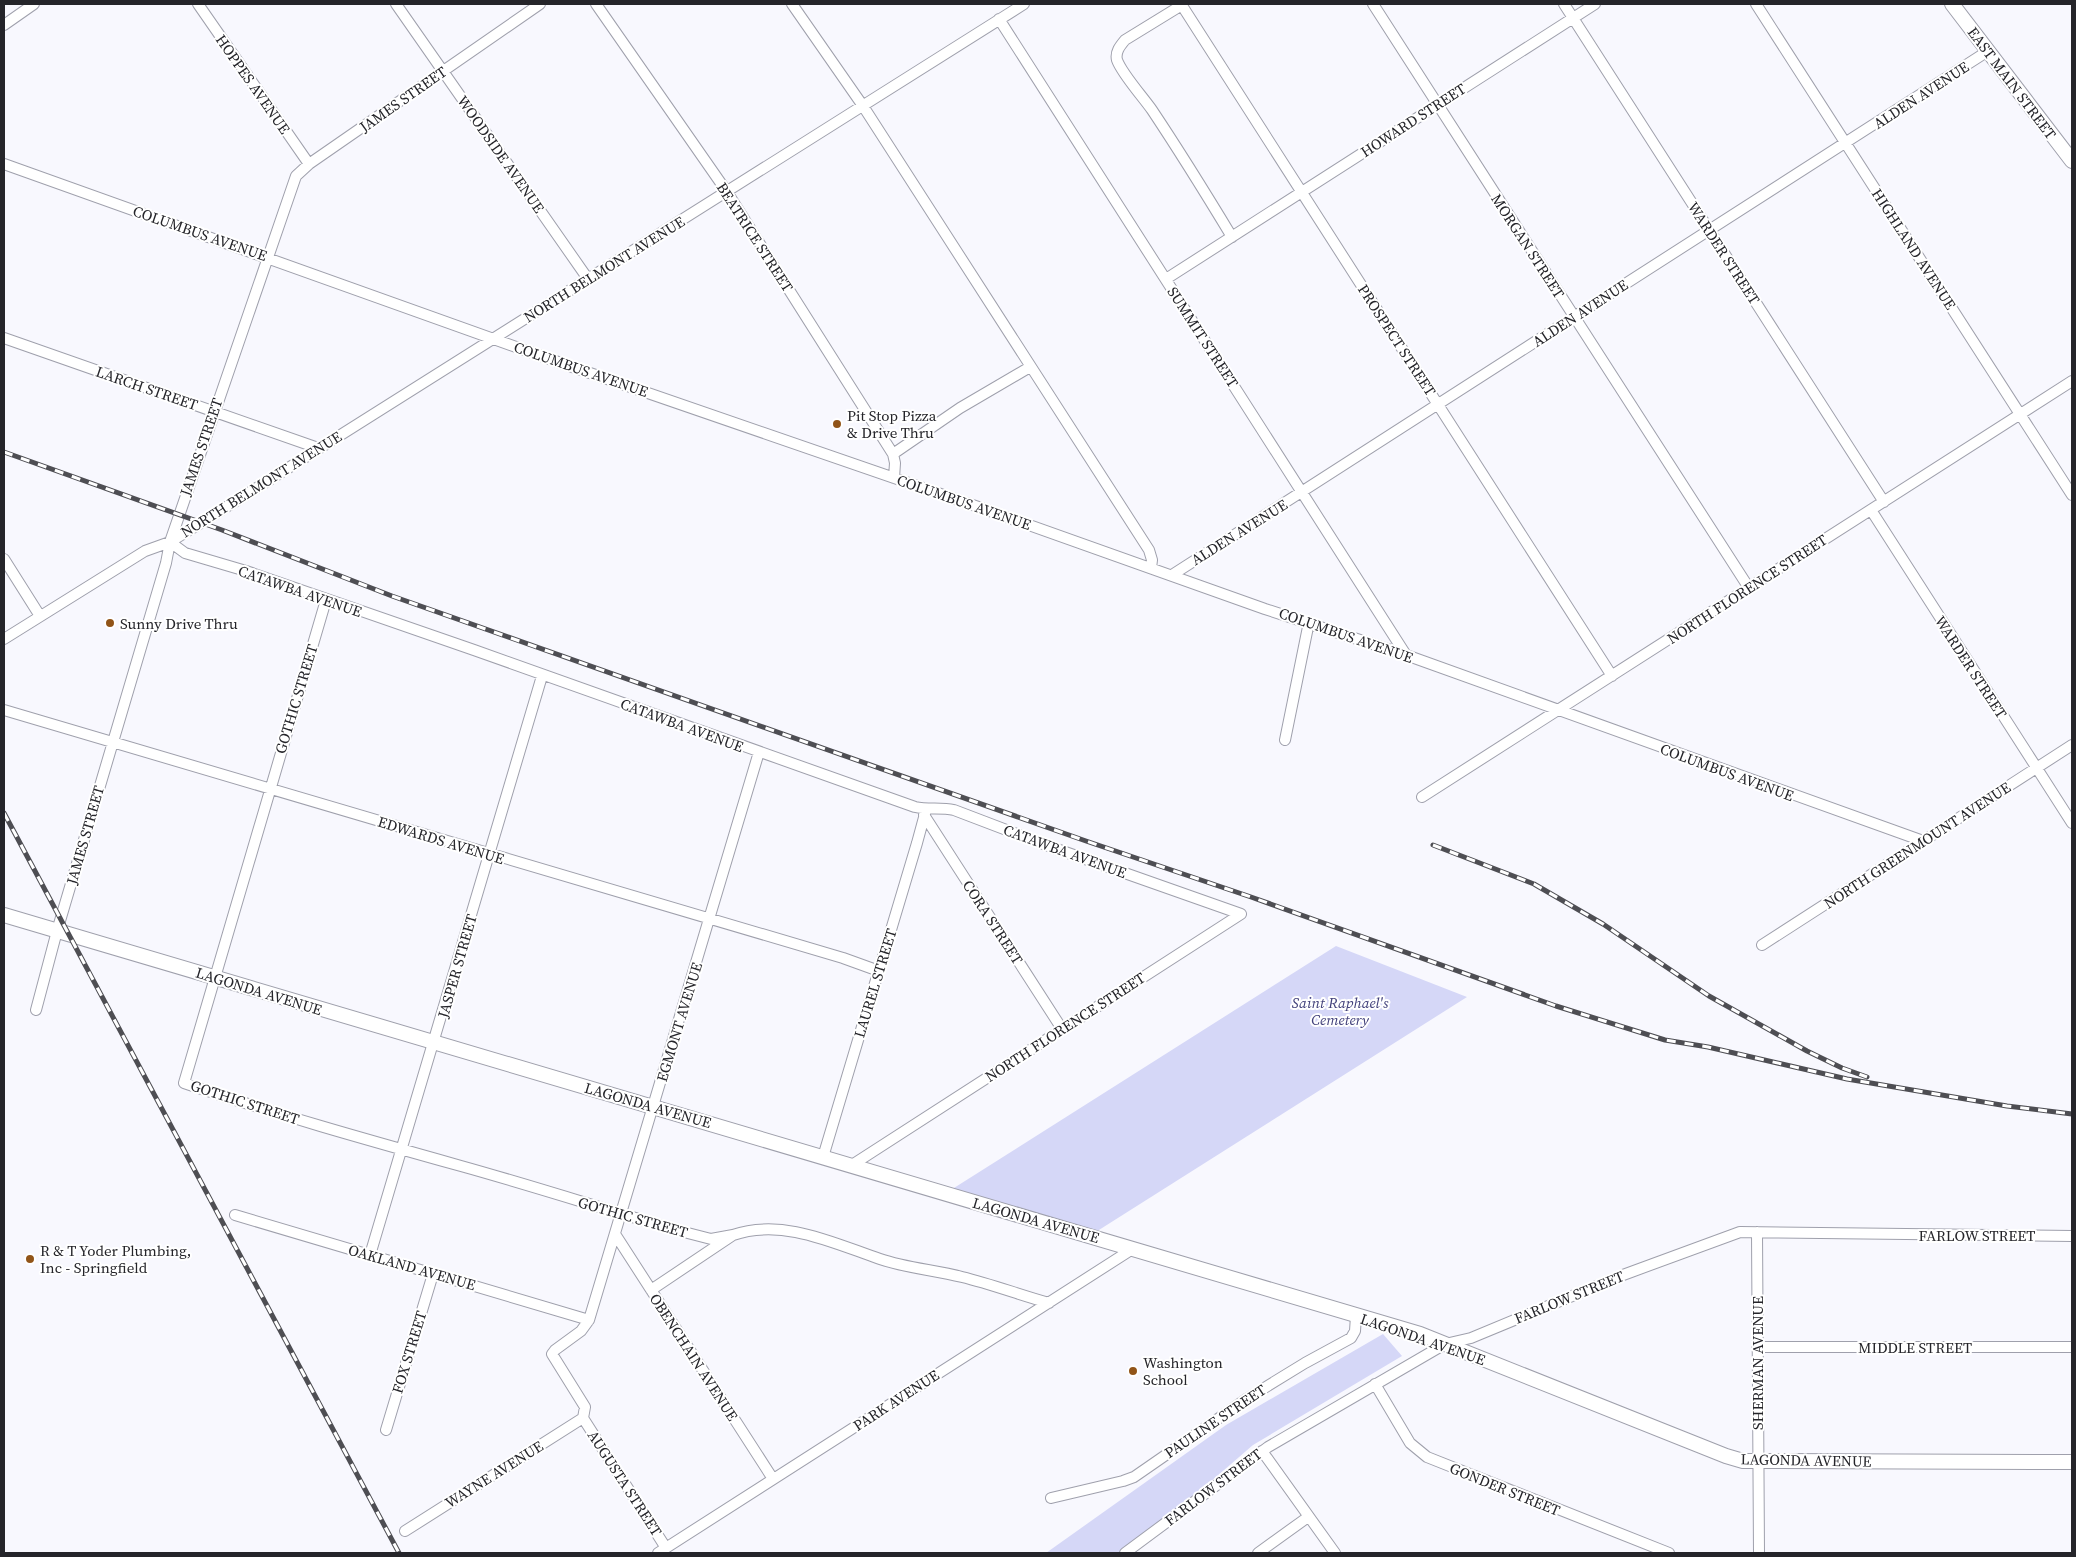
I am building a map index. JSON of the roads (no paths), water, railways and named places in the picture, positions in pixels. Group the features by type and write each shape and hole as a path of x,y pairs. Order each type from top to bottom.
{"main road":[{"name":"EAST MAIN STREET","path":"1952,4 2072,161"},
{"name":"LAGONDA AVENUE","path":"4,915 1420,1334 1742,1461 2072,1462"}],"street":[{"path":"4,25 34,4"},
{"name":"HOPPES AVENUE","path":"198,4 309,164"},
{"name":"WOODSIDE AVENUE","path":"396,4 588,280"},
{"name":"JAMES STREET","path":"36,1010 57,931 166,563 170,542 213,411 295,178 309,164 540,4"},
{"name":"BEATRICE STREET","path":"596,4 727,192 893,454 895,463 894,478"},
{"path":"792,4 863,106 1149,550 1152,560 1151,568"},
{"name":"NORTH BELMONT AVENUE","path":"4,639 145,551 170,542 1024,4"},
{"path":"1182,4 1125,40 1116,54 1117,60 1161,123 1232,237"},
{"name":"PROSPECT STREET","path":"1182,4 1612,676"},
{"name":"MORGAN STREET","path":"1373,4 1749,588"},
{"name":"WARDER STREET","path":"1564,4 1884,502"},
{"name":"HOWARD STREET","path":"1166,279 1595,4"},
{"name":"HIGHLAND AVENUE","path":"1756,4 2072,495"},
{"name":"SUMMIT STREET","path":"999,19 1406,656"},
{"name":"ALDEN AVENUE","path":"1172,575 1988,51"},
{"name":"COLUMBUS AVENUE","path":"4,164 494,338 1406,656 1923,841"},
{"name":"LARCH STREET","path":"4,338 318,448"},
{"path":"893,454 960,408 1030,367"},
{"name":"NORTH FLORENCE STREET","path":"1422,797 2072,381"},
{"name":"WARDER STREET","path":"1870,510 2072,823"},
{"name":"CATAWBA AVENUE","path":"170,542 184,553 246,571 465,647 925,813 939,808 954,810 1050,847 1198,898"},
{"path":"4,559 40,616"},
{"name":"GOTHIC STREET","path":"326,600 184,1083 245,1104 402,1151 462,1166 711,1239 760,1229 804,1234 831,1240 880,1259 963,1277 1049,1303"},
{"path":"1285,740 1309,622"},
{"name":"JASPER STREET","path":"370,1255 542,676"},
{"name":"EDWARDS AVENUE","path":"4,710 709,920 843,958 879,971"},
{"name":"NORTH GREENMOUNT AVENUE","path":"1762,945 2072,745"},
{"name":"EGMONT AVENUE","path":"589,1320 759,752"},
{"name":"LAUREL STREET","path":"823,1157 925,813"},
{"name":"CORA STREET","path":"925,813 1062,1029"},
{"name":"NORTH FLORENCE STREET","path":"852,1165 1241,914 1198,898"},
{"name":"OAKLAND AVENUE","path":"235,1215 589,1320"},
{"name":"FARLOW STREET","path":"1125,1553 1262,1452 1445,1344 1471,1338 1623,1275 1740,1232 2072,1236"},
{"name":"SHERMAN AVENUE","path":"1757,1232 1759,1553"},
{"name":"OBENCHAIN AVENUE","path":"615,1234 773,1479"},
{"name":"GOTHIC STREET","path":"651,1290 733,1235"},
{"name":"PARK AVENUE","path":"662,1550 1134,1248"},
{"name":"FOX STREET","path":"386,1430 433,1274"},
{"name":"PAULINE STREET","path":"1051,1498 1134,1477 1248,1398 1305,1362 1351,1338 1356,1332 1356,1316"},
{"name":"AUGUSTA STREET","path":"589,1320 581,1332 552,1354 585,1407 583,1418 662,1550"},
{"name":"MIDDLE STREET","path":"1757,1347 2072,1347"},
{"name":"GONDER STREET","path":"1375,1384 1410,1443 1426,1457 1669,1553"},
{"name":"WAYNE AVENUE","path":"404,1531 583,1418"},
{"path":"1262,1452 1335,1553"},
{"path":"1258,1553 1308,1517"}],"railway":[{"path":"4,452 222,530 392,596 1556,1006 1665,1040 1708,1047 1847,1079 2007,1106 2072,1114"},
{"path":"4,813 399,1553"},
{"path":"1433,845 1534,884 1603,924 1709,996 1807,1051 1842,1068 1867,1077"}],"place":[{"name":"Pit Stop Pizza & Drive Thru","path":"837,424"},
{"name":"Sunny Drive Thru","path":"110,623"},
{"name":"R & T Yoder Plumbing, Inc - Springfield","path":"30,1259"},
{"name":"Washington School","path":"1133,1371"}],"park label":[{"name":"Saint Raphael's Cemetery","path":"1340,1010"}]}
